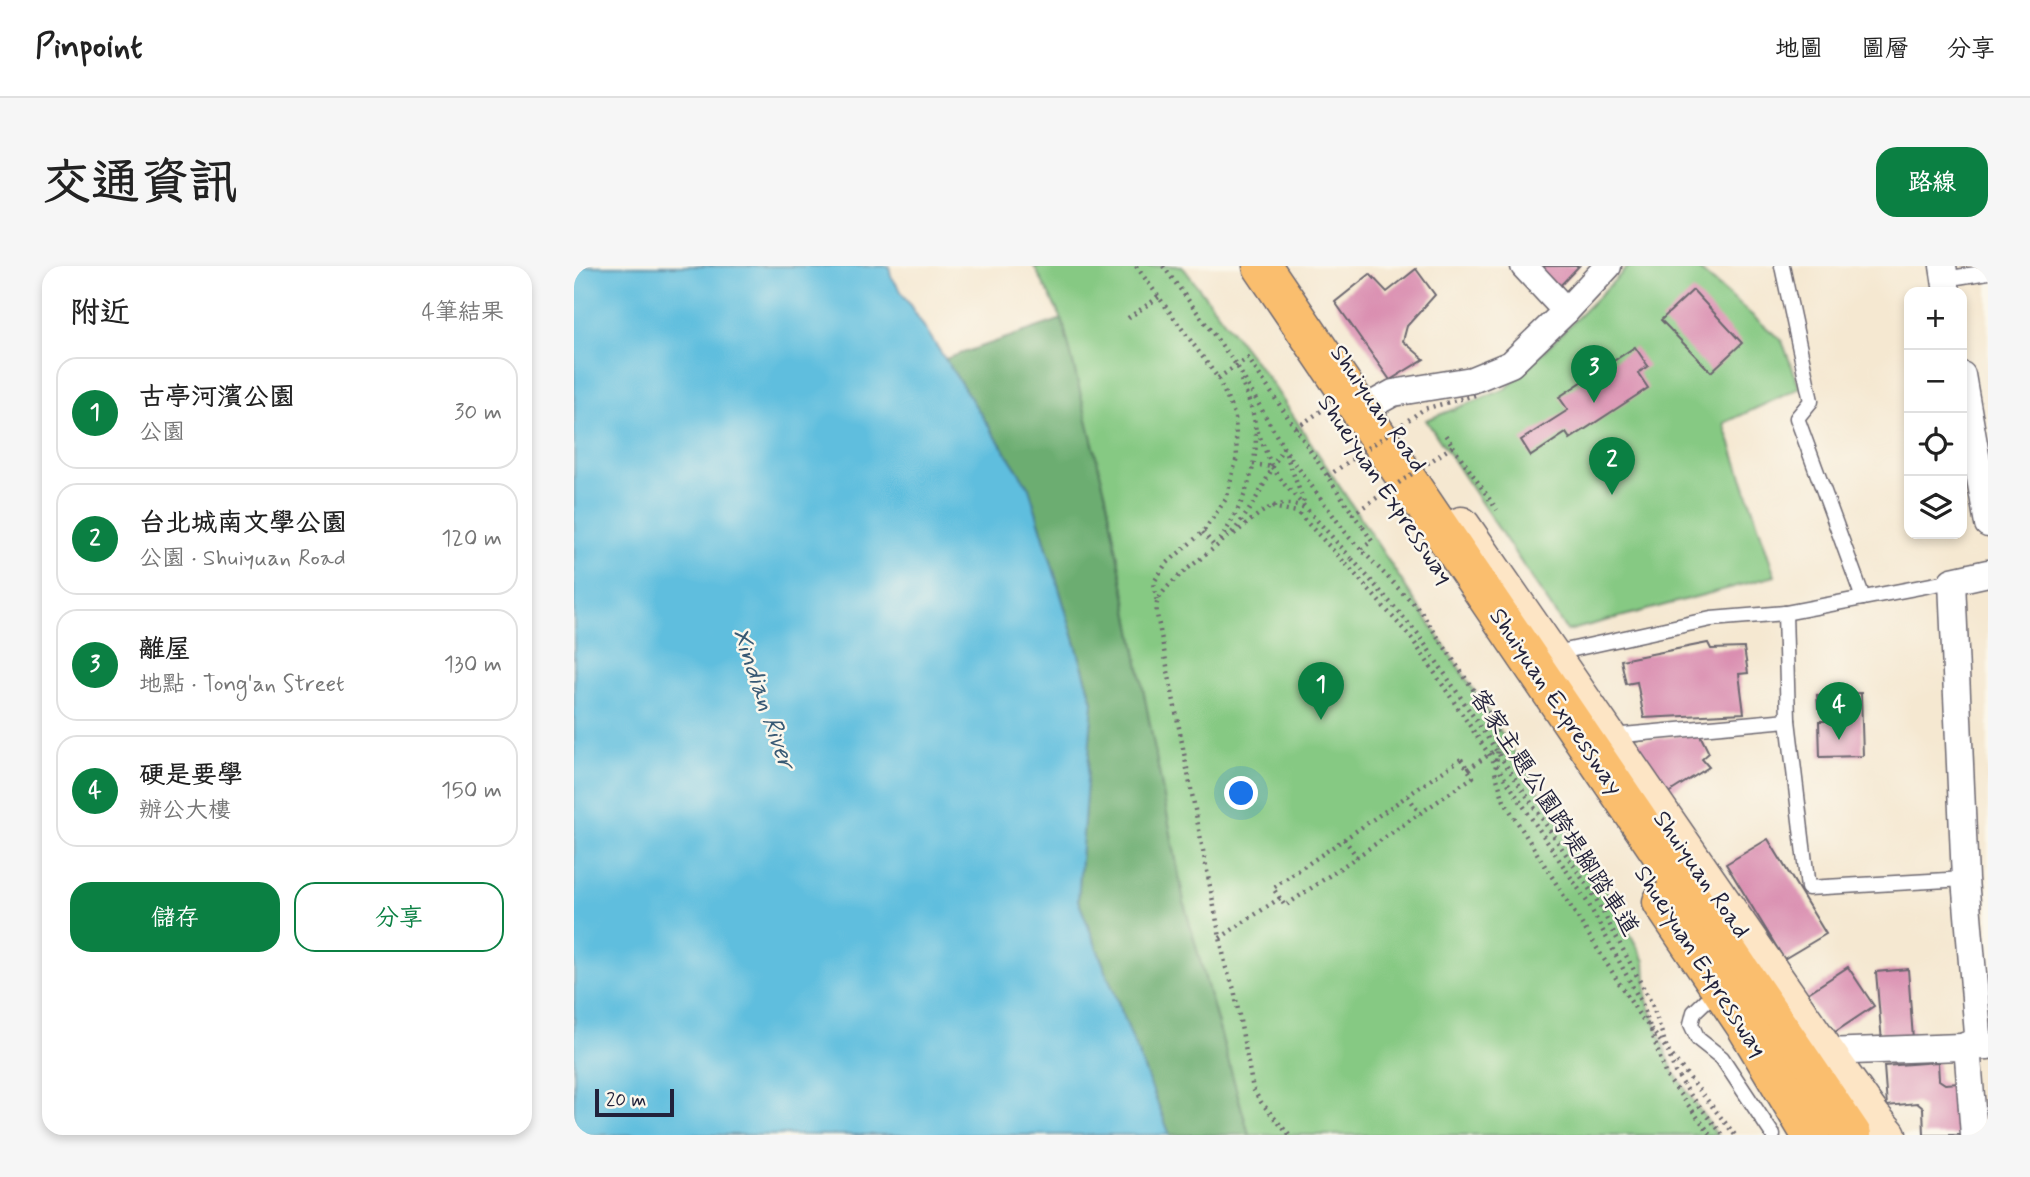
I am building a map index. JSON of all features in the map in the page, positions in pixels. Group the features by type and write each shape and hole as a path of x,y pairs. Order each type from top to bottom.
{"highway":[{"name":"Shueiyuan Expressway","path":"1236,266 1745,1025 1811,1135"},
{"name":"Shuiyuan Expressway","path":"1262,266 1852,1135"},
{"path":"1745,1025 1829,1135"}],"main road":[{"name":"Shuiyuan Road","path":"1282,266 1825,1052 1887,1135"}],"street":[{"path":"1524,266 1566,311"},
{"path":"1375,403 1393,393 1472,380 1511,364 1608,266"},
{"path":"1967,404 1988,524"},
{"path":"1974,1135 1978,1046 1965,879 1952,581 1988,573"},
{"path":"1825,1052 1978,1046"}],"lane":[{"path":"1782,266 1811,401 1797,418 1863,598"},
{"path":"1945,279 1988,272"},
{"path":"1551,654 1711,619 1785,613 1952,581"},
{"path":"1785,613 1788,720 1808,888 1965,879"},
{"path":"1607,736 1788,720"},
{"path":"1719,988 1695,1012 1691,1024 1698,1039 1722,1058 1773,1135"}],"path":[{"path":"1136,266 1218,378 1235,416 1237,457 1226,499 1203,532 1165,565 1154,582 1158,620 1220,939 1234,989 1253,1089 1289,1135"},
{"path":"1163,266 1237,366 1283,447 1349,537 1432,627 1490,716 1498,748 1495,772 1504,802 1638,1013 1735,1135"},
{"path":"1128,318 1159,298"},
{"path":"1218,378 1248,358 1372,541 1361,549"},
{"name":"客家主題公園跨堤腳踏車道","path":"1237,366 1272,467 1418,634 1596,899 1652,1004 1675,1072 1723,1135"},
{"path":"1328,476 1424,409 1475,395"},
{"path":"1296,428 1330,405"},
{"path":"1216,548 1236,517 1247,488 1253,464 1255,423"},
{"path":"1444,433 1497,510"},
{"path":"1353,514 1453,446"},
{"path":"1216,548 1247,513 1283,447"},
{"path":"1283,447 1306,508"},
{"path":"1253,464 1272,467"},
{"path":"1157,604 1177,579 1269,507 1285,503 1306,508"},
{"path":"1269,507 1297,512 1412,639 1588,904 1643,1006 1666,1076 1711,1135"},
{"path":"1203,532 1216,548"},
{"path":"1468,769 1498,748"},
{"path":"1461,759 1468,769 1474,777 1285,906 1273,888 1461,759"},
{"path":"1408,796 1420,814"},
{"path":"1344,839 1357,858"},
{"path":"1220,939 1280,898"}],"green space":[{"path":"1034,266 1182,266 1273,385 1597,874 1645,961 1647,1000 1673,1071 1717,1135 1249,1135 1185,907 1106,496 1062,319"},
{"path":"1629,266 1695,266 1782,341 1800,388 1724,423 1775,576 1567,631 1426,420 1506,389"},
{"path":"1062,319 1106,496 1185,907 1249,1135 1170,1135 1078,900 1093,701 1029,488 945,359"}],"water":[{"name":"Xindian River","path":"574,266 889,266 891,276 1029,488 1093,702 1078,900 1170,1135 574,1135"}],"building":[{"path":"1542,266 1579,266 1554,292 1535,274"},
{"path":"1416,269 1435,295 1407,326 1403,341 1424,359 1390,380 1335,302 1370,274 1387,292"},
{"path":"1693,290 1742,343 1711,372 1661,320"},
{"path":"1635,347 1648,366 1638,373 1648,388 1570,439 1566,433 1531,456 1521,440 1568,410 1559,397"},
{"path":"1708,643 1711,649 1744,648 1748,673 1739,674 1744,713 1644,718 1637,682 1626,684 1621,660"},
{"path":"1861,693 1863,756 1820,757 1819,721 1836,721 1835,708 1818,708 1817,695"},
{"path":"1699,733 1709,753 1702,759 1709,767 1665,795 1626,743"},
{"path":"1768,839 1826,934 1784,959 1726,864"},
{"path":"1848,967 1874,1006 1832,1034 1805,995"},
{"path":"1908,969 1913,1039 1882,1042 1876,972"},
{"path":"1938,1062 1939,1080 1945,1084 1960,1083 1964,1135 1924,1135 1923,1108 1917,1103 1887,1106 1884,1066"}],"place":[{"name":"離屋","path":"1594,403"},
{"name":"台北城南文學公園","path":"1612,495"},
{"name":"古亭河濱公園","path":"1321,720"},
{"name":"硬是要學","path":"1839,740"}]}
